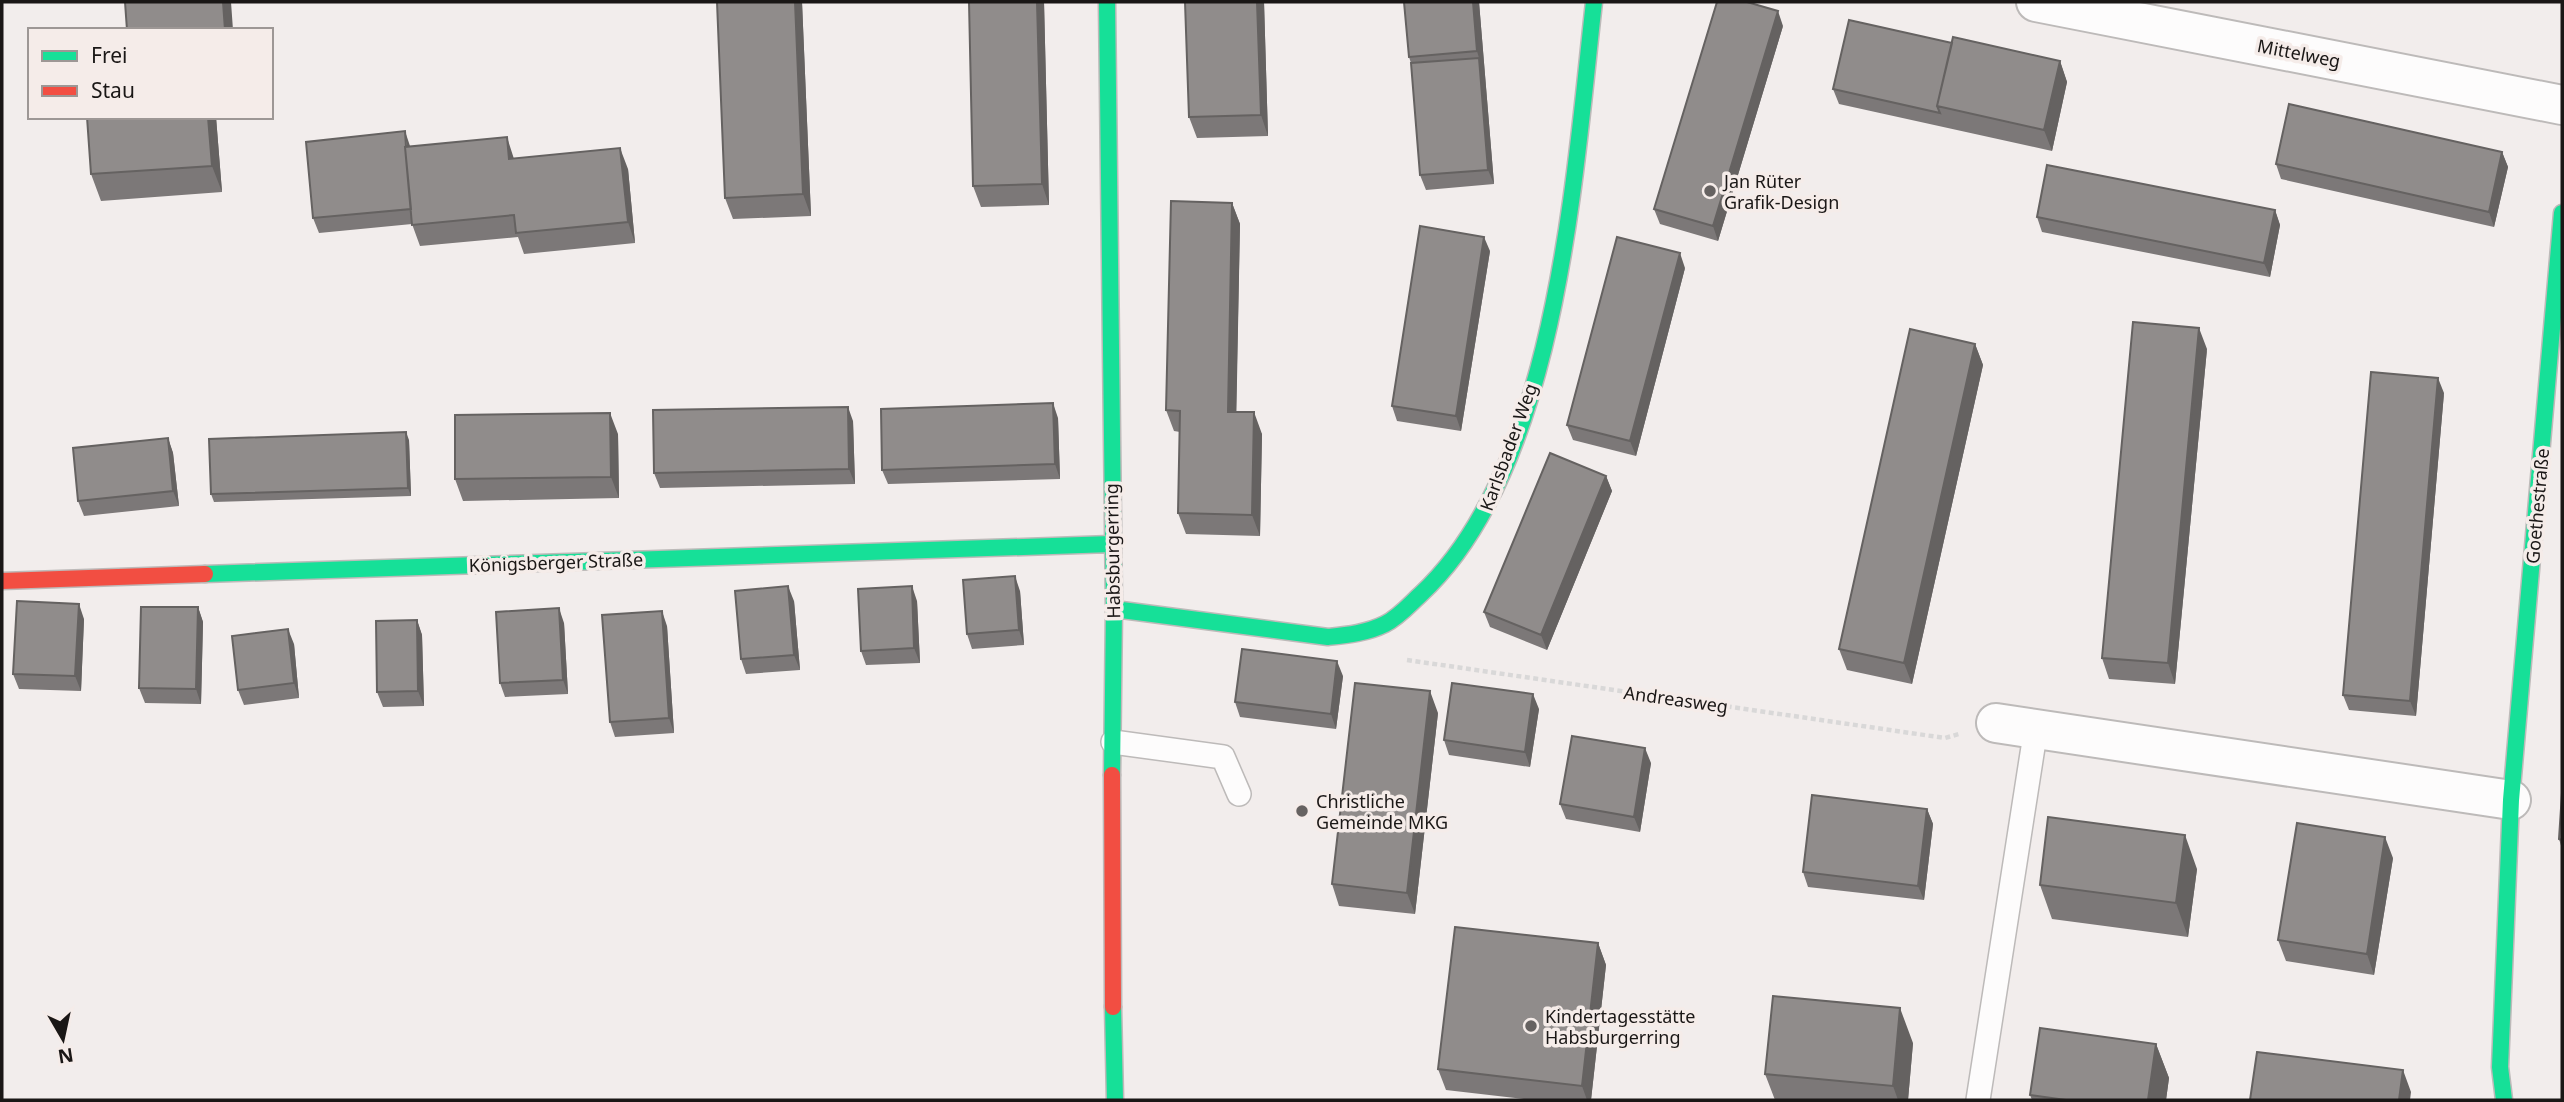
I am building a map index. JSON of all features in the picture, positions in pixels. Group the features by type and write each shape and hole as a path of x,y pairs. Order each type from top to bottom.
{"street":[{"name":"Habsburgerring","path":"1107,2 1111,544 1114,609 1111,926 1115,1100"},
{"name":"Karlsbader Weg","path":"1114,609 1328,637 1362,633 1392,621 1425,595 1457,559 1480,521 1507,460 1536,370 1563,254 1594,2"},
{"name":"Mittelweg","path":"2036,2 2562,105"},
{"name":"Goethestraße","path":"2504,1100 2500,1067 2511,800 2562,213"},
{"name":"Königsberger Straße","path":"2,581 1111,544"},
{"path":"1996,723 2511,800"}],"lane":[{"path":"1979,1100 2036,728"},
{"path":"1112,742 1223,757 1239,794"}],"path":[{"name":"Andreasweg","path":"1362,633 1401,659 1945,738 1996,723"}],"building":[{"path":"125,2 223,2 225,28 127,28"},
{"path":"717,2 795,2 803,194 725,198"},
{"path":"969,2 1037,2 1042,184 973,186"},
{"path":"1185,2 1257,2 1261,115 1189,117"},
{"path":"1404,2 1473,2 1477,51 1409,57"},
{"path":"1717,2 1747,2 1778,11 1713,226 1654,209"},
{"path":"1849,20 1952,43 1937,106 1940,113 1833,89"},
{"path":"1953,37 2060,61 2044,130 1937,106"},
{"path":"1479,58 1488,170 1420,175 1411,63"},
{"path":"2289,104 2502,152 2489,212 2276,164"},
{"path":"87,119 208,119 212,166 91,174"},
{"path":"405,131 411,209 313,218 306,142"},
{"path":"507,137 509,159 620,148 628,222 516,233 514,215 412,225 405,147"},
{"path":"2047,165 2275,210 2264,263 2037,217"},
{"path":"1171,201 1232,203 1228,412 1254,412 1252,515 1178,513 1180,411 1166,410"},
{"path":"1420,226 1484,237 1456,416 1392,406"},
{"path":"1617,237 1680,253 1630,441 1567,425"},
{"path":"2133,322 2199,328 2168,663 2102,658"},
{"path":"1910,329 1975,344 1904,663 1839,649"},
{"path":"2371,372 2438,378 2410,701 2343,695"},
{"path":"1053,403 1055,464 882,470 881,409"},
{"path":"848,407 849,469 654,473 653,410"},
{"path":"610,413 611,477 455,479 455,415"},
{"path":"406,432 408,488 211,494 209,439"},
{"path":"168,438 173,491 78,501 73,448"},
{"path":"1550,453 1606,476 1541,635 1484,612"},
{"path":"1015,576 1019,630 967,634 963,580"},
{"path":"788,586 794,655 741,659 735,591"},
{"path":"912,586 914,648 861,651 858,589"},
{"path":"17,601 79,604 75,676 13,674"},
{"path":"141,607 198,607 196,689 139,688"},
{"path":"559,608 563,680 500,683 496,612"},
{"path":"662,611 669,718 610,722 602,615"},
{"path":"417,620 418,691 377,692 376,621"},
{"path":"288,629 294,683 238,690 232,636"},
{"path":"1242,649 1337,661 1331,714 1235,702"},
{"path":"1355,683 1430,691 1407,893 1332,884"},
{"path":"1452,683 1533,694 1525,752 1444,740"},
{"path":"1572,736 1645,748 1634,817 1560,804"},
{"path":"2562,793 2562,840 2559,839"},
{"path":"1812,795 1927,809 1918,886 1803,872"},
{"path":"2048,817 2185,835 2176,903 2040,885"},
{"path":"2297,823 2385,837 2367,954 2278,940"},
{"path":"1455,927 1598,943 1582,1086 1438,1069"},
{"path":"1773,996 1900,1008 1893,1086 1765,1074"},
{"path":"2040,1028 2156,1044 2148,1100 2066,1100 2030,1095"},
{"path":"2257,1052 2403,1070 2399,1100 2250,1100"}],"traffic: fast":[{"path":"1107,2 1114,609 1112,775"},
{"path":"1114,609 1328,637 1357,633 1378,627 1400,614 1421,594 1467,539 1503,473 1530,397 1551,316 1578,151 1594,2"},
{"path":"2504,1100 2500,1067 2511,800 2562,213"},
{"path":"205,574 1111,544"},
{"path":"1113,1007 1115,1100"}],"traffic: jam":[{"path":"2,581 205,574"},
{"path":"1112,775 1113,1007"}],"place":[{"name":"Jan Rüter Grafik-Design","path":"1710,191"},
{"name":"Christliche Gemeinde MKG","path":"1302,811"},
{"name":"Kindertagesstätte Habsburgerring","path":"1531,1026"}]}
